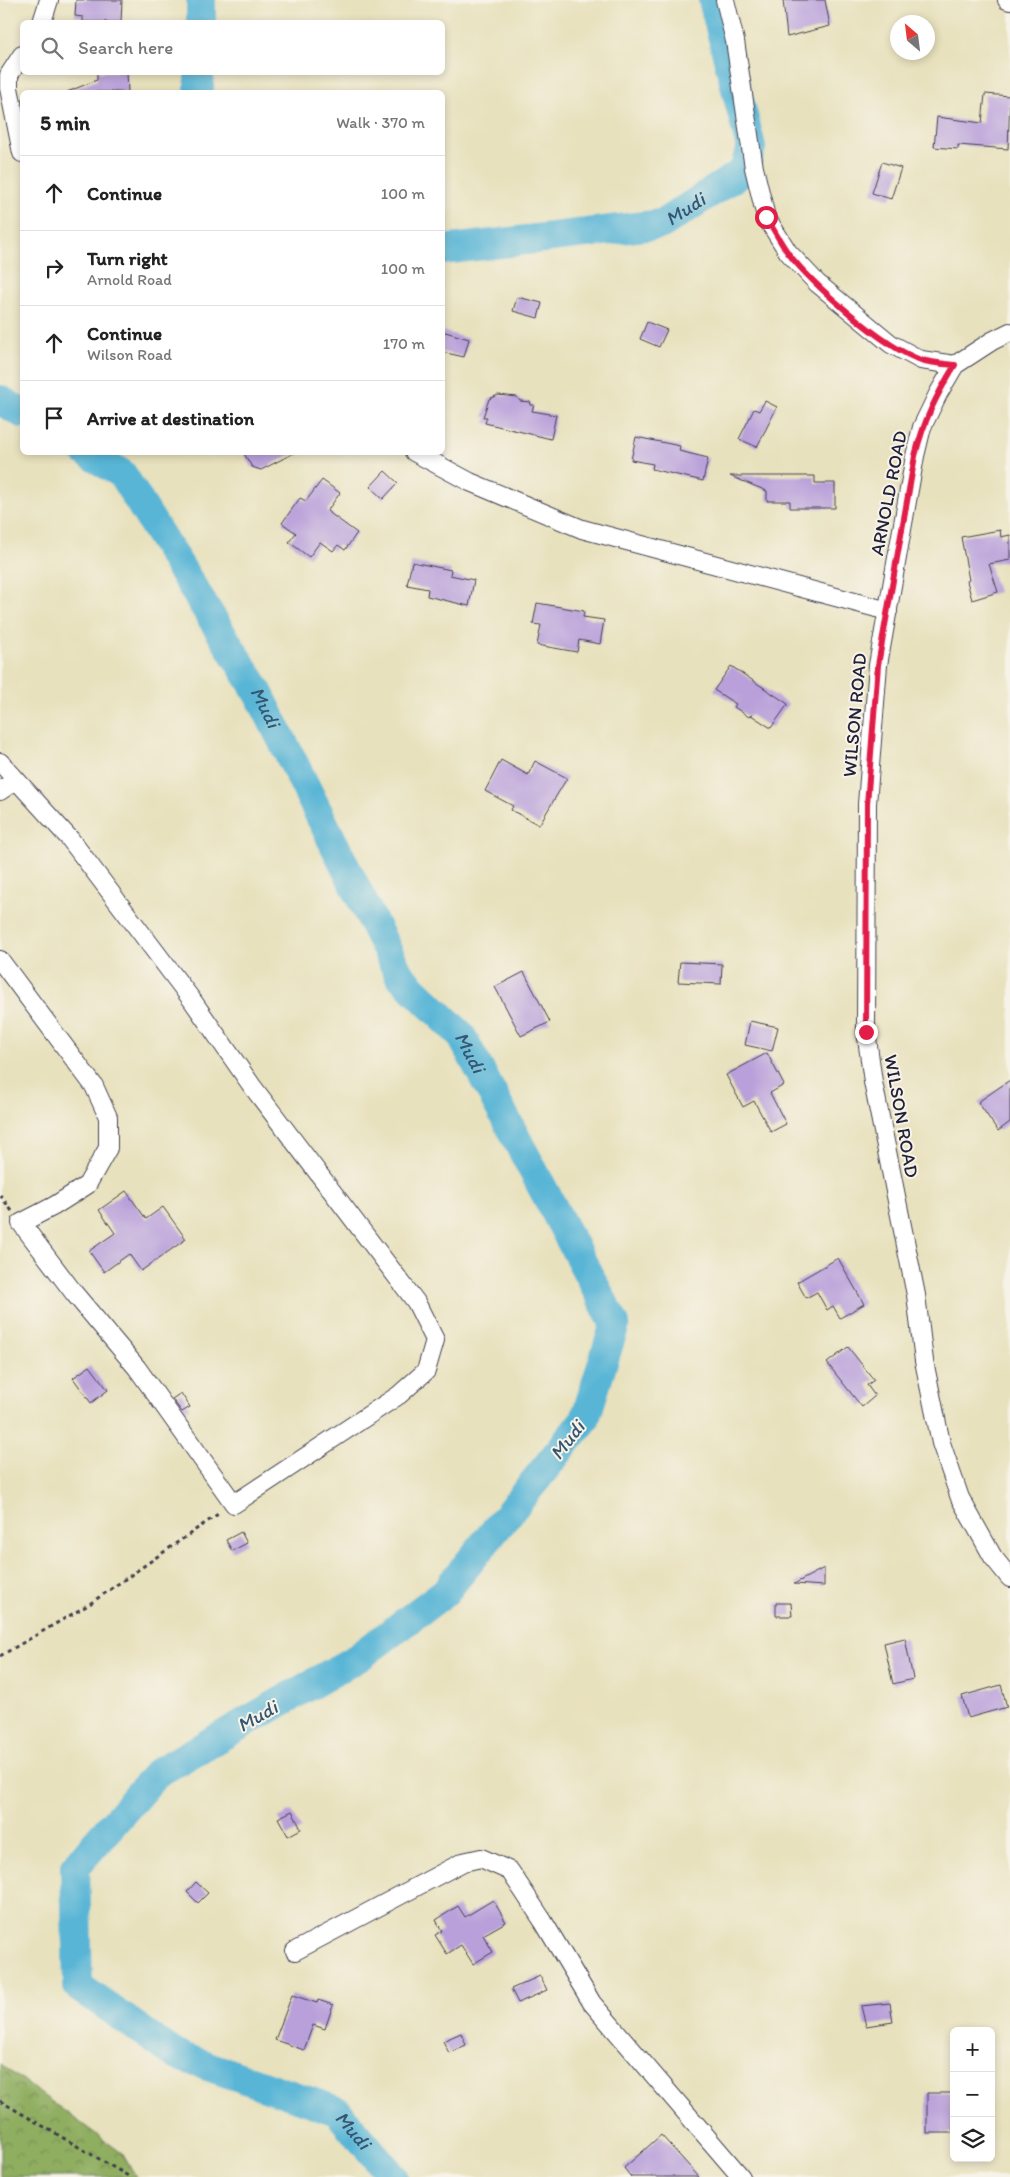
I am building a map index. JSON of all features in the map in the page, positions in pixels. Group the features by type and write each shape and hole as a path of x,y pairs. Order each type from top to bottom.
{"street":[{"path":"43,20 49,0"},
{"path":"724,0 734,40 754,168 766,217 788,252 817,284 891,344 921,360 955,365"},
{"path":"20,57 9,75 9,88 20,143"},
{"name":"ARNOLD ROAD","path":"888,611 915,456 922,427 955,365 992,341 1010,332"},
{"path":"420,455 470,482 582,529 888,611"},
{"name":"WILSON ROAD","path":"888,611 878,665 867,804 865,972 866,1032 869,1057 916,1295 924,1361 941,1443 960,1498 993,1557 1010,1578"},
{"path":"0,762 70,839 192,1000 252,1086 416,1302 434,1340 426,1371 399,1396 234,1504 137,1368 74,1293 21,1223 54,1206 87,1185 108,1148 108,1117 94,1086 0,960"},
{"path":"0,791 16,780"},
{"path":"295,1951 463,1862 481,1858 495,1863 510,1871 543,1921 592,2003 741,2177"}],"path":[{"path":"0,1656 88,1606 234,1504"},
{"path":"0,2101 130,2177"}],"green space":[{"path":"0,2064 122,2153 136,2177 0,2177"}],"building":[{"path":"76,0 122,0 121,20 83,20 83,17 75,16"},
{"path":"783,0 825,0 830,26 787,37"},
{"path":"97,75 127,75 128,90 72,90 97,80"},
{"path":"985,94 1010,96 1008,149 958,145 958,149 934,147 937,117 982,123"},
{"path":"882,162 901,168 891,199 872,193"},
{"path":"517,297 542,303 538,318 513,311"},
{"path":"647,322 667,330 659,347 640,339"},
{"path":"445,332 469,339 464,357 445,353"},
{"path":"498,395 517,397 520,401 531,402 530,405 534,405 532,411 556,415 551,439 485,423 487,417 483,417 489,399"},
{"path":"765,401 777,407 757,447 739,439 754,409 759,411"},
{"path":"636,437 680,446 679,451 708,458 703,481 652,469 653,464 631,460"},
{"path":"245,455 290,455 261,470 252,467"},
{"path":"385,471 398,483 383,499 370,487"},
{"path":"730,476 815,476 815,483 835,483 835,508 790,508 790,501 767,501 767,491"},
{"path":"322,480 340,493 327,511 357,533 345,550 338,545 333,551 320,542 309,557 289,542 296,533 282,523 300,498 306,501"},
{"path":"1000,530 1001,537 1010,535 1010,560 989,564 998,592 972,600 967,581 969,580 961,537"},
{"path":"412,562 451,570 450,575 474,580 469,606 427,596 428,589 407,585"},
{"path":"537,603 584,611 583,617 604,620 600,644 579,640 577,652 537,645 541,625 533,624"},
{"path":"731,666 788,704 771,728 734,707 736,704 714,690"},
{"path":"501,760 528,775 535,761 567,778 539,825 511,810 513,806 485,791"},
{"path":"680,962 722,964 721,984 678,982"},
{"path":"524,972 550,1022 521,1036 495,987"},
{"path":"750,1021 778,1027 772,1051 745,1045"},
{"path":"767,1053 784,1085 770,1093 786,1124 771,1132 754,1101 743,1107 726,1075"},
{"path":"1010,1080 1010,1122 998,1131 978,1102"},
{"path":"126,1191 146,1219 163,1207 186,1239 141,1271 129,1254 104,1272 89,1251 115,1233 99,1210"},
{"path":"838,1258 864,1304 840,1318 833,1306 827,1310 817,1292 806,1298 797,1282"},
{"path":"848,1347 874,1380 867,1385 875,1396 862,1407 827,1363"},
{"path":"90,1366 108,1390 91,1403 73,1378"},
{"path":"181,1393 190,1407 182,1412 172,1399"},
{"path":"241,1532 247,1543 232,1551 226,1540"},
{"path":"824,1568 824,1586 794,1584"},
{"path":"776,1603 791,1603 792,1616 776,1616"},
{"path":"905,1638 913,1679 893,1684 884,1643"},
{"path":"1001,1685 1007,1707 968,1718 962,1696"},
{"path":"292,1811 301,1829 288,1836 278,1818"},
{"path":"196,1882 208,1893 198,1903 187,1892"},
{"path":"493,1900 506,1922 483,1935 493,1952 473,1964 461,1945 447,1954 435,1935 442,1931 436,1920 458,1906 465,1917"},
{"path":"540,1976 547,1990 518,2003 511,1989"},
{"path":"292,1995 317,2003 318,2000 333,2005 325,2029 313,2025 304,2050 275,2040"},
{"path":"890,2003 893,2022 866,2026 861,2006"},
{"path":"461,2033 466,2045 449,2053 443,2041"},
{"path":"927,2093 950,2093 950,2133 927,2133"},
{"path":"661,2135 699,2177 631,2177 624,2168"}],"waterway":[{"name":"Mudi","path":"201,0 201,20"},
{"name":"Mudi","path":"445,250 662,224 744,171 751,147 713,0"},
{"name":"Mudi","path":"199,75 199,90"},
{"name":"Mudi","path":"0,400 20,412"},
{"name":"Mudi","path":"91,455 122,474 258,692 400,976 461,1035 615,1324 585,1419 445,1592 359,1657 157,1773 75,1867 78,1986 176,2055 337,2111 393,2177"}],"route":[{"path":"766,217 788,252 817,284 855,317 891,344 921,360 955,365 922,427 915,456 878,665 867,804 866,1032"}]}
